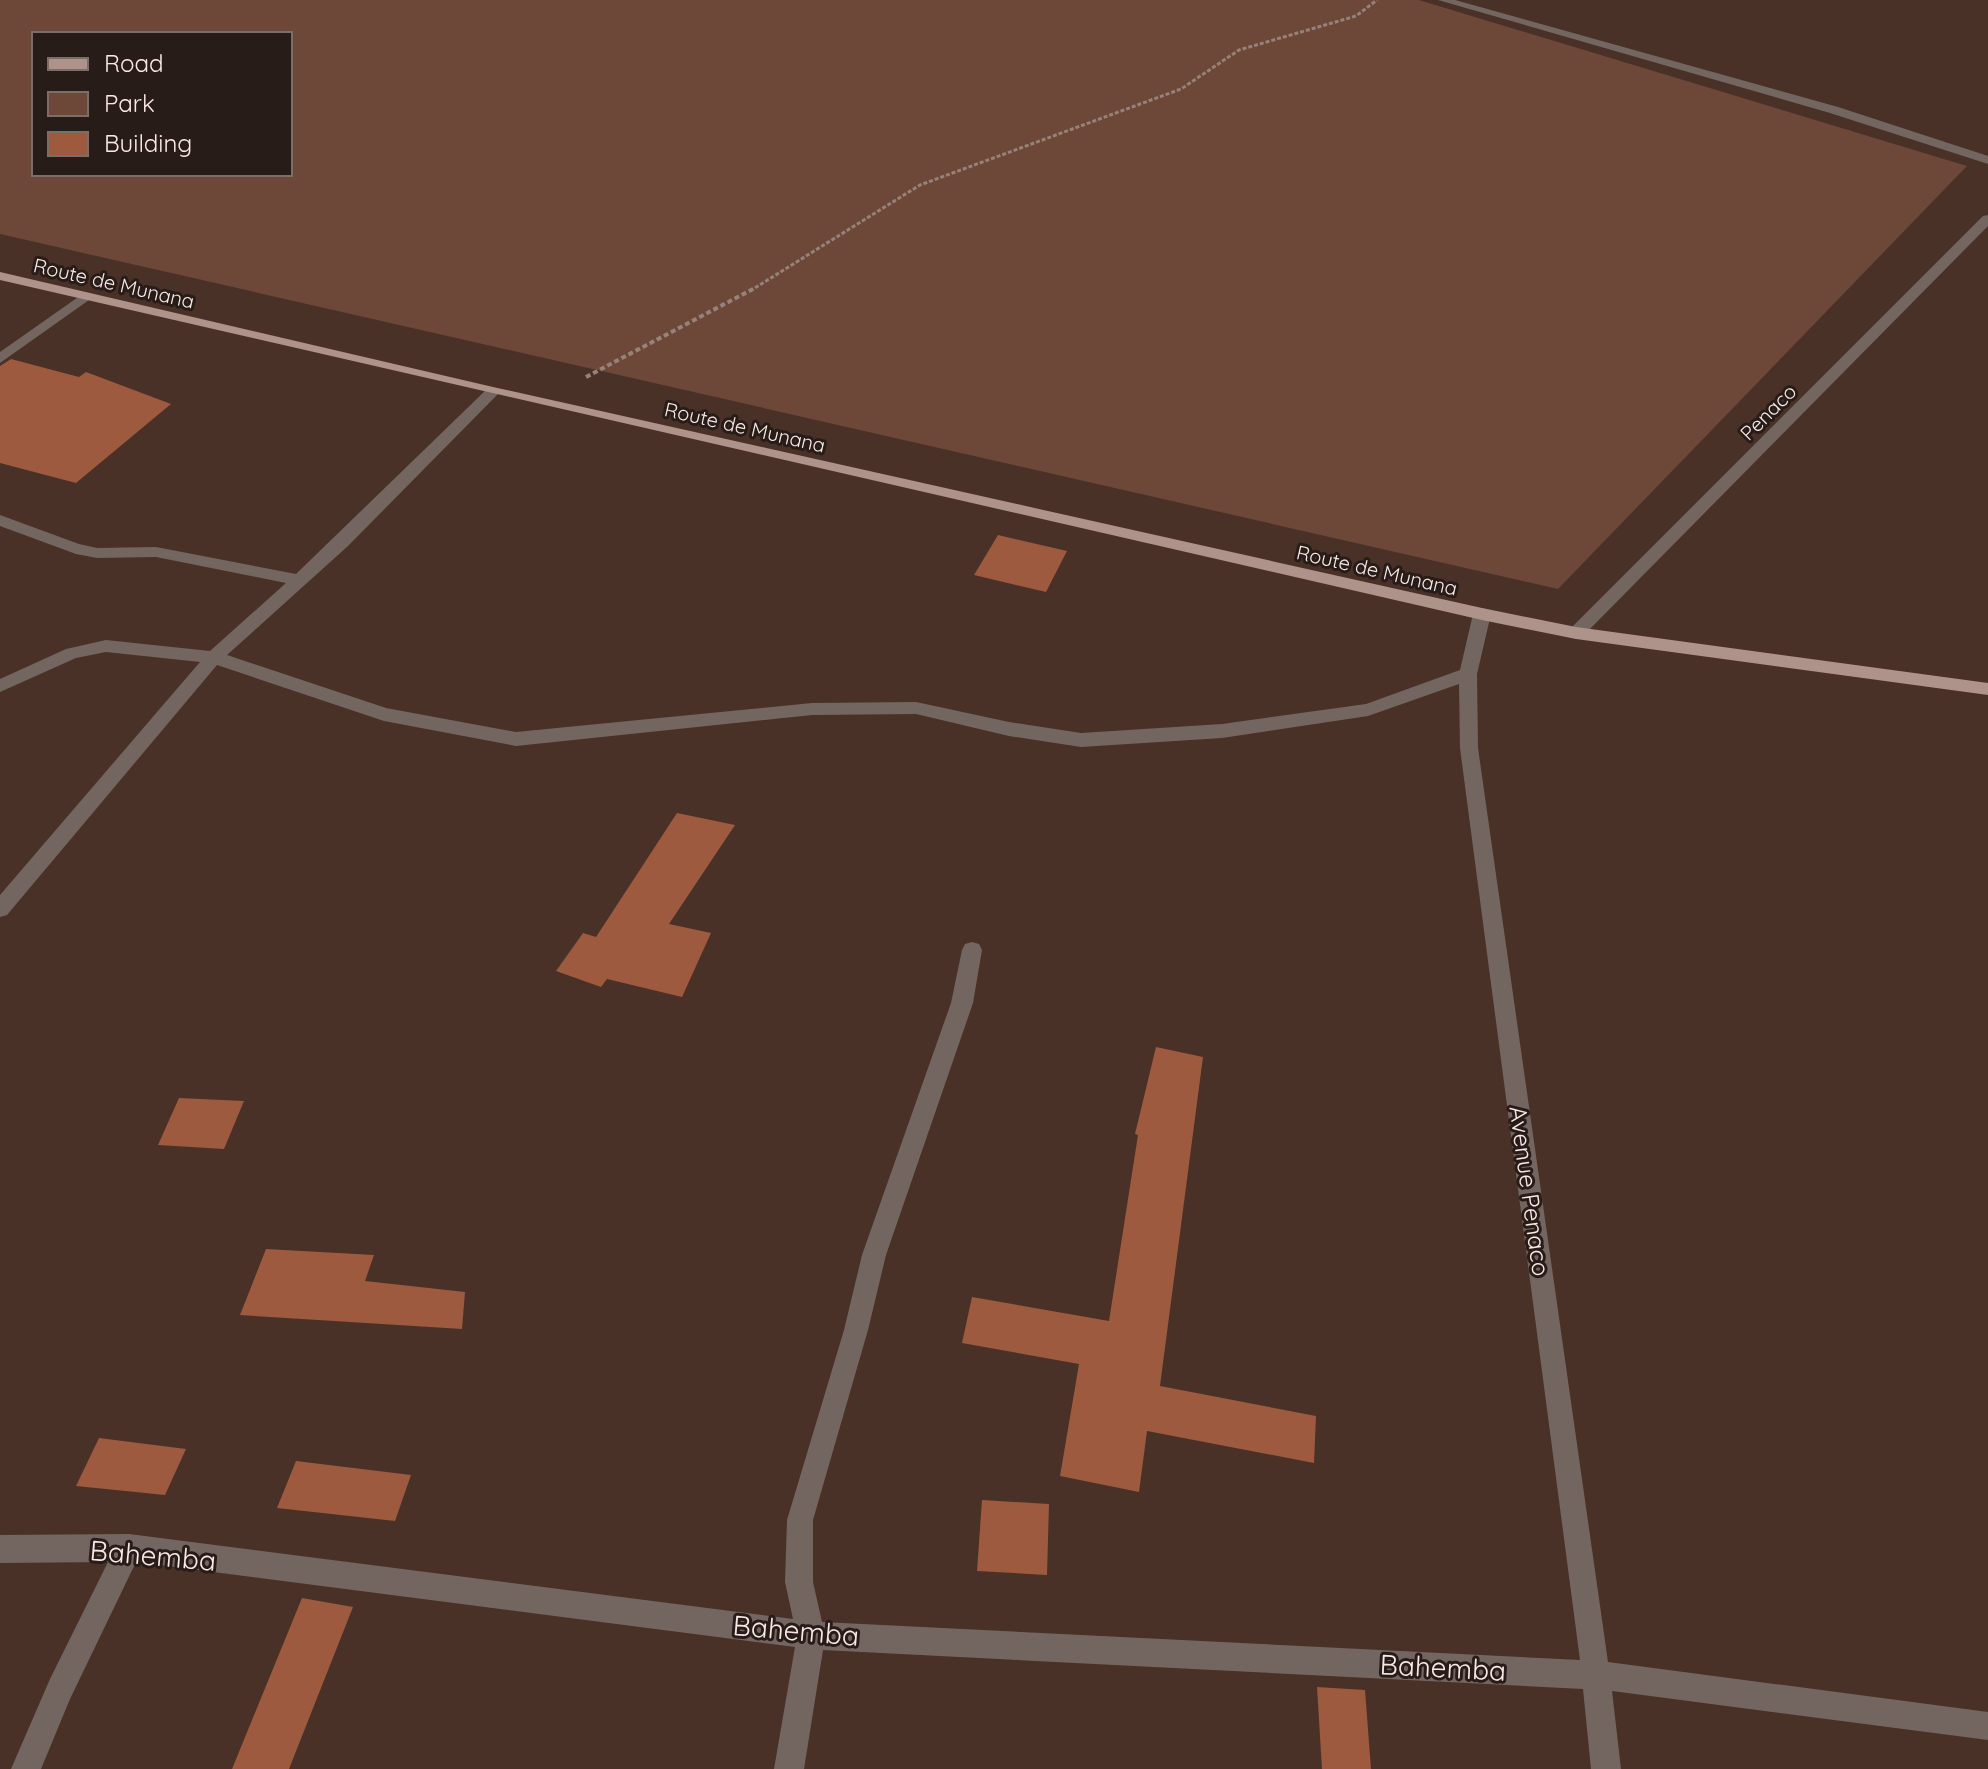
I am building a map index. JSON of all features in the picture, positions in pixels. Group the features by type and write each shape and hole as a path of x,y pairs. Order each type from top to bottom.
{"main road":[{"name":"Route de Munana","path":"0,276 493,391 1482,614 1576,633 1988,689"}],"street":[{"path":"1443,0 1758,88 1988,160"},
{"name":"Penaco","path":"1576,633 1988,219"},
{"path":"0,359 84,297"},
{"path":"0,909 214,657 342,542 493,391"},
{"path":"0,520 76,549 106,553 156,552 297,580"},
{"name":"Avenue Penaco","path":"1482,614 1468,674 1469,748 1596,1675 1606,1769"},
{"path":"0,686 72,653 106,646 214,657 384,714 516,739 812,709 916,708 1009,729 1081,740 1222,731 1368,710 1468,674"},
{"path":"789,1769 811,1635 799,1582 800,1520 856,1330 874,1255 962,1003 972,950"},
{"path":"26,1769 60,1689 129,1548"},
{"name":"Bahemba","path":"0,1549 129,1548 811,1635 1596,1675 1988,1726"}],"path":[{"path":"544,402 635,349 734,301 920,185 1181,89 1239,50 1356,16 1377,0"}],"green space":[{"path":"0,0 1419,0 1967,166 1558,589 0,234"}],"building":[{"path":"11,359 79,377 86,372 171,404 76,483 0,463 0,366"},
{"path":"998,535 1067,551 1046,592 974,575"},
{"path":"677,813 735,825 669,924 711,933 682,997 607,979 601,987 556,971 583,933 596,937"},
{"path":"1156,1047 1203,1057 1160,1386 1316,1416 1314,1463 1147,1431 1139,1492 1060,1476 1079,1364 962,1343 972,1297 1109,1321 1138,1135 1135,1134"},
{"path":"179,1098 244,1101 224,1149 158,1145"},
{"path":"266,1249 374,1255 365,1281 465,1292 462,1329 240,1315"},
{"path":"99,1438 186,1449 165,1495 76,1486"},
{"path":"296,1461 411,1475 395,1521 277,1508"},
{"path":"982,1500 1049,1504 1047,1575 977,1571"},
{"path":"302,1598 353,1607 289,1769 232,1769"},
{"path":"1317,1687 1365,1690 1371,1769 1322,1769"}]}
